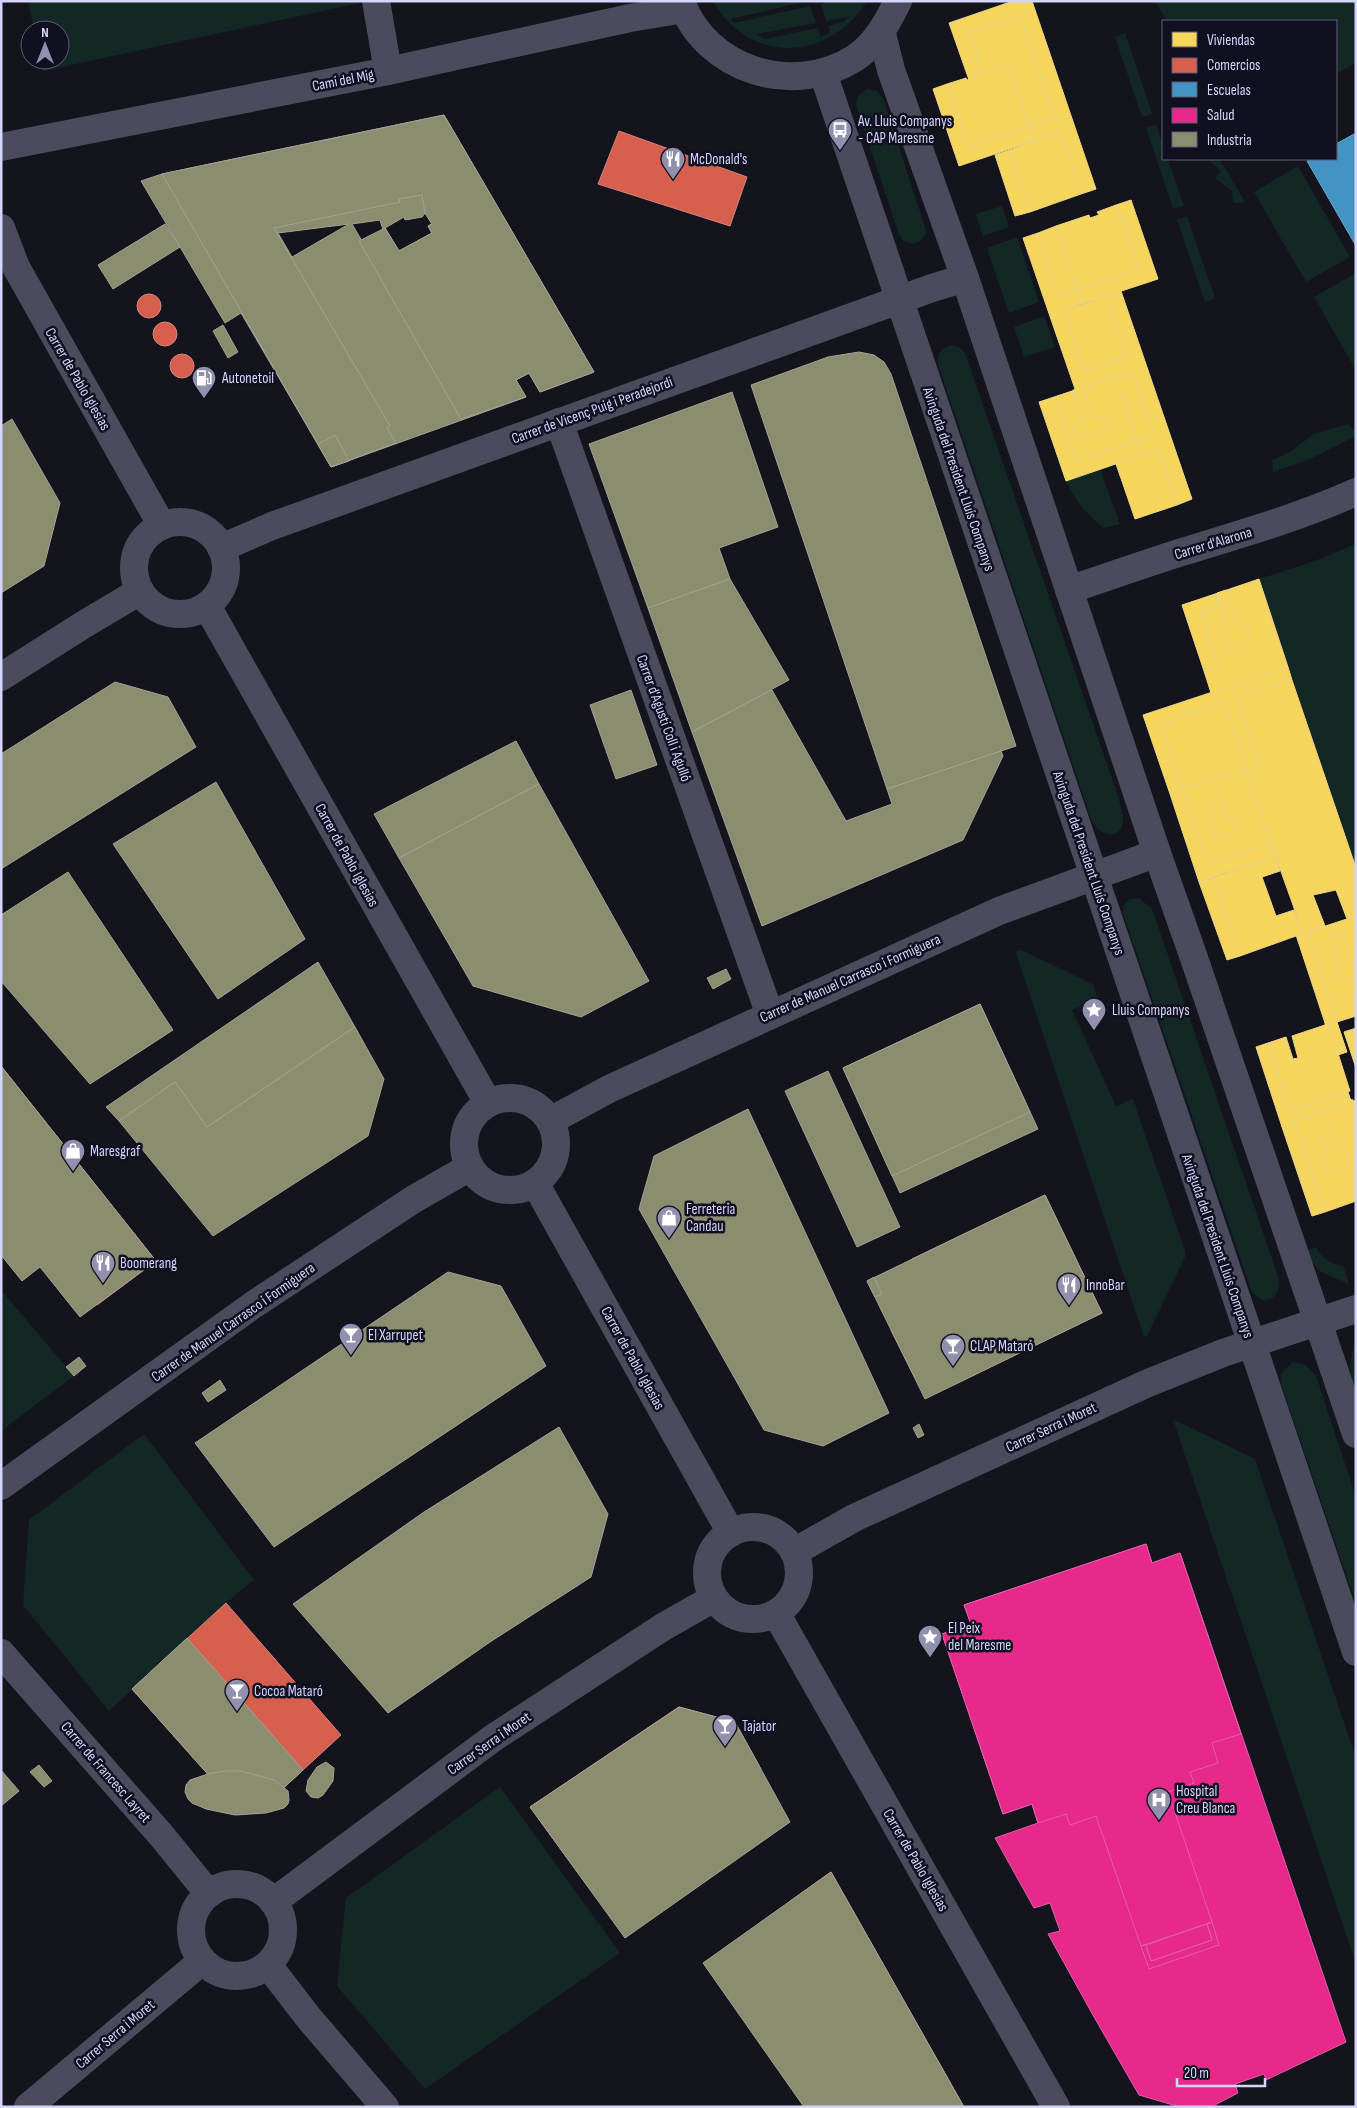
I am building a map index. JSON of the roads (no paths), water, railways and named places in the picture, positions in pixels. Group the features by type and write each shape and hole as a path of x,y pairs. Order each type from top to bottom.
{"street":[{"path":"376,1 388,71"},
{"path":"683,5 702,37 727,59 757,73 790,78 823,73 855,58 882,34 898,1"},
{"name":"Camí del Mig","path":"1,147 388,71 683,5"},
{"path":"882,34 891,70 966,278 1157,853 1356,1434"},
{"name":"Avinguda del President Lluís Companys","path":"823,73 907,298 928,387 1356,1652"},
{"name":"Carrer de Pablo Iglesias","path":"1,228 8,259 162,526"},
{"name":"Carrer de Vicenç Puig i Peradejordi","path":"221,548 272,526 932,288 966,278"},
{"name":"Carrer d'Agustí Coll i Agulló","path":"559,422 770,1014"},
{"name":"Carrer d'Alarona","path":"1069,590 1127,569 1277,523 1356,492"},
{"path":"184,522 196,525 215,538 221,548 226,560 226,573 223,585 207,606 189,613 170,613 153,605 140,591 135,577 134,561 139,546 149,534 162,526 184,522"},
{"path":"1,677 140,591"},
{"name":"Carrer de Pablo Iglesias","path":"207,606 488,1103"},
{"name":"Carrer de Manuel Carrasco i Formiguera","path":"550,1121 609,1089 999,911 1157,853"},
{"path":"501,1098 516,1098 530,1102 542,1110 550,1121 555,1134 556,1148 552,1162 545,1174 535,1183 517,1189 499,1188 482,1181 470,1166 465,1153 464,1138 468,1125 476,1113 488,1103 501,1098"},
{"name":"Carrer de Manuel Carrasco i Formiguera","path":"1,1486 253,1305 414,1199 470,1166"},
{"name":"Carrer de Pablo Iglesias","path":"535,1183 730,1533"},
{"name":"Carrer Serra i Moret","path":"794,1552 854,1518 1148,1382 1356,1308"},
{"path":"744,1528 766,1530 785,1540 794,1552 798,1566 795,1593 787,1604 776,1613 759,1618 742,1618 726,1611 714,1598 708,1584 707,1570 710,1555 719,1542 730,1533 744,1528"},
{"name":"Carrer Serra i Moret","path":"273,1902 493,1738 663,1627 714,1598"},
{"name":"Carrer de Pablo Iglesias","path":"776,1613 1056,2107"},
{"name":"Carrer de Francesc Layret","path":"1,1653 161,1834 208,1894"},
{"path":"235,1884 249,1886 262,1892 273,1902 282,1917 283,1934 278,1951 268,1965 252,1974 234,1976 217,1972 202,1961 195,1948 191,1934 192,1919 198,1905 208,1894 235,1884"},
{"name":"Carrer Serra i Moret","path":"28,2107 202,1961"},
{"path":"268,1965 308,2017 385,2107"}],"place":[{"name":"Av. Lluis Companys - CAP Maresme","path":"840,151"},
{"name":"McDonald's","path":"673,180"},
{"name":"Autonetoil","path":"204,399"},
{"name":"Lluis Companys","path":"1094,1031"},
{"name":"Maresgraf","path":"73,1172"},
{"name":"Ferreteria Candau","path":"669,1239"},
{"name":"Boomerang","path":"103,1284"},
{"name":"InnoBar","path":"1069,1306"},
{"name":"El Xarrupet","path":"351,1356"},
{"name":"CLAP Mataró","path":"953,1367"},
{"name":"El Peix del Maresme","path":"930,1658"},
{"name":"Cocoa Mataró","path":"237,1712"},
{"name":"Tajator","path":"725,1747"},
{"name":"Hospital Creu Blanca","path":"1159,1821"}]}
